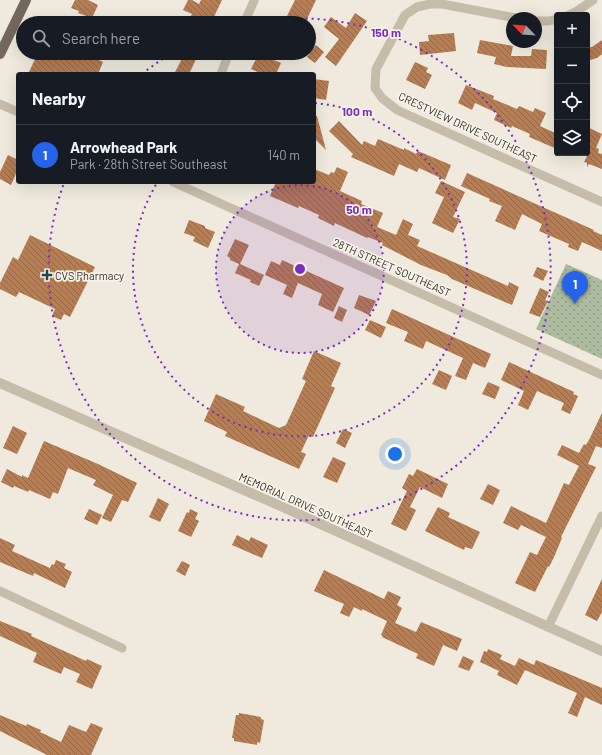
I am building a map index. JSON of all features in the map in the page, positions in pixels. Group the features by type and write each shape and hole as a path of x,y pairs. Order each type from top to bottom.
{"main road":[{"path":"18,16 26,0"},
{"path":"0,54 16,21"}],"street":[{"path":"575,12 593,0"},
{"path":"247,16 254,1"},
{"name":"CRESTVIEW DRIVE SOUTHEAST","path":"506,16 442,4 430,4 417,7 405,15 376,69 375,88 382,98 396,110 602,202"},
{"path":"542,21 554,20"},
{"path":"222,72 226,60"},
{"path":"0,104 16,111"},
{"name":"28TH STREET SOUTHEAST","path":"181,184 602,375"},
{"name":"MEMORIAL DRIVE SOUTHEAST","path":"0,384 276,504 602,651"},
{"path":"548,627 602,516"},
{"path":"0,591 122,648"}],"green space":[{"path":"566,264 602,280 602,359 536,329"}],"building":[{"path":"75,0 88,0 98,5 93,16 86,16 78,13 79,11 71,8"},
{"path":"188,0 192,0 199,4 201,0 222,0 214,16 191,16 192,14 183,10"},
{"path":"295,0 316,0 308,16 287,16"},
{"path":"355,13 367,21 336,66 325,57 339,39 324,27 331,17 346,28"},
{"path":"454,33 456,51 420,55 419,42 429,41 428,35"},
{"path":"480,40 506,45 506,48 513,48 511,56 531,56 532,49 547,50 546,69 507,67 494,64 496,57 477,53"},
{"path":"602,40 602,54 597,58 590,60 590,47"},
{"path":"316,45 324,52 315,63 311,60 316,60"},
{"path":"35,60 99,60 103,62 99,72 29,72"},
{"path":"181,60 196,60 190,72 175,72"},
{"path":"256,60 274,60 281,63 277,72 258,72 251,69"},
{"path":"415,62 428,68 426,72 432,75 425,89 406,80"},
{"path":"316,79 329,81 326,100 316,98"},
{"path":"466,85 494,96 493,99 517,109 519,106 533,112 535,108 546,113 540,126 554,133 554,148 529,137 530,134 512,126 511,128 494,120 497,113 475,103 472,110 458,103"},
{"path":"316,116 317,116 326,150 316,140"},
{"path":"339,121 362,145 364,141 375,146 378,139 416,154 418,151 451,165 445,180 419,168 417,172 399,164 394,176 351,157 353,154 329,131"},
{"path":"590,128 602,134 596,148 599,149 598,153 602,154 602,169 589,164 587,167 587,163 584,162 587,156 590,156"},
{"path":"8,155 16,159 16,174 11,185 0,179 0,172"},
{"path":"337,167 348,172 340,191 362,201 361,204 383,213 377,227 396,235 403,219 413,224 408,235 420,240 417,246 508,286 509,282 519,287 512,305 452,279 447,275 421,265 382,245 383,243 368,237 367,238 335,223 334,226 318,218 319,215 270,196 275,184 316,184 316,170 329,175 331,172 334,173"},
{"path":"467,173 594,230 593,231 602,235 602,251 582,242 578,251 568,247 569,244 539,231 542,224 522,214 515,230 495,221 502,206 489,201 490,199 461,186"},
{"path":"441,181 465,192 453,217 460,219 453,233 432,223 444,197 435,193"},
{"path":"189,220 205,226 205,228 215,232 208,248 193,241 195,237 184,233"},
{"name":"CVS Pharmacy","path":"30,235 95,267 70,317 64,314 61,320 52,316 55,309 19,292 16,297 0,289 0,283 13,257 18,260"},
{"path":"235,239 249,245 240,264 264,275 259,286 250,282 251,280 235,273 239,264 230,260 227,256"},
{"path":"282,260 344,288 333,312 318,305 322,294 298,283 292,298 283,294 287,285 265,275 271,261 280,265"},
{"path":"537,267 548,271 543,281 533,276"},
{"path":"540,288 549,292 545,300 548,301 540,317 529,313"},
{"path":"359,295 376,301 369,315 354,308"},
{"path":"339,306 347,310 342,322 334,318"},
{"path":"392,309 491,354 485,368 473,363 466,380 455,376 463,358 426,341 423,349 404,341 408,332 386,323"},
{"path":"370,320 386,327 381,338 365,330"},
{"path":"314,351 341,363 331,386 335,388 313,437 309,435 301,452 306,454 299,469 225,436 227,432 204,421 216,394 245,407 243,411 279,428 286,425 306,381 302,379"},
{"path":"509,362 574,392 573,394 578,396 570,414 561,410 564,403 537,391 528,410 518,405 524,391 501,380"},
{"path":"439,370 452,376 446,390 432,384"},
{"path":"488,382 500,387 495,399 482,394"},
{"path":"602,413 602,448 596,446 588,464 596,467 561,537 562,538 554,557 535,592 515,583 530,552 537,555 546,537 521,525 518,530 503,523 511,506 546,523 564,483 569,485 579,466 557,455 562,445 579,453 584,444 586,445 589,440"},
{"path":"13,426 27,433 17,454 3,448"},
{"path":"343,429 352,433 345,448 336,443"},
{"path":"44,441 98,464 137,483 128,502 122,500 111,522 102,518 113,495 93,485 96,480 68,468 58,494 53,492 50,499 29,490 28,492 14,486 13,488 1,482 7,469 22,477 22,475 28,478"},
{"path":"333,457 346,463 337,483 323,477"},
{"path":"417,469 448,484 442,498 420,487 410,507 416,510 406,531 391,524 407,491 402,488 409,474 413,476"},
{"path":"488,484 500,490 493,505 480,499"},
{"path":"158,498 169,504 160,522 149,517"},
{"path":"438,507 450,513 448,517 480,532 472,549 465,547 464,550 425,531"},
{"path":"89,509 102,515 97,525 84,519"},
{"path":"190,509 198,513 195,519 199,521 191,537 178,531"},
{"path":"237,535 249,541 251,537 268,545 262,558 232,545"},
{"path":"0,538 15,545 12,551 50,568 52,564 54,565 56,560 66,564 64,568 72,572 65,588 34,573 33,576 0,562"},
{"path":"182,561 190,565 185,576 176,571"},
{"path":"324,570 384,599 388,591 401,597 397,605 402,608 395,623 416,632 421,622 462,639 457,651 443,645 434,666 416,658 418,654 382,637 383,636 381,635 387,621 362,609 362,611 354,607 349,617 340,613 344,604 314,591"},
{"path":"602,579 602,612 597,621 585,615"},
{"path":"0,621 32,634 31,636 86,661 87,659 102,666 92,689 76,682 80,674 64,667 61,674 33,662 37,653 0,636"},
{"path":"488,649 502,655 500,659 515,666 519,658 534,665 536,660 602,688 602,705 585,697 577,717 568,713 577,693 525,670 517,685 497,675 499,671 480,662 484,651 487,652"},
{"path":"463,656 474,661 469,671 458,667"},
{"path":"239,713 261,717 261,719 264,720 260,743 257,742 257,745 234,741 234,738 232,738 236,715 239,715"},
{"path":"0,715 26,726 27,724 41,730 40,732 61,742 69,725 86,732 91,723 103,728 91,755 47,755 0,731"}],"place":[{"name":"CVS Pharmacy","path":"47,275"},
{"name":"Arrowhead Park","path":"575,304"}]}
